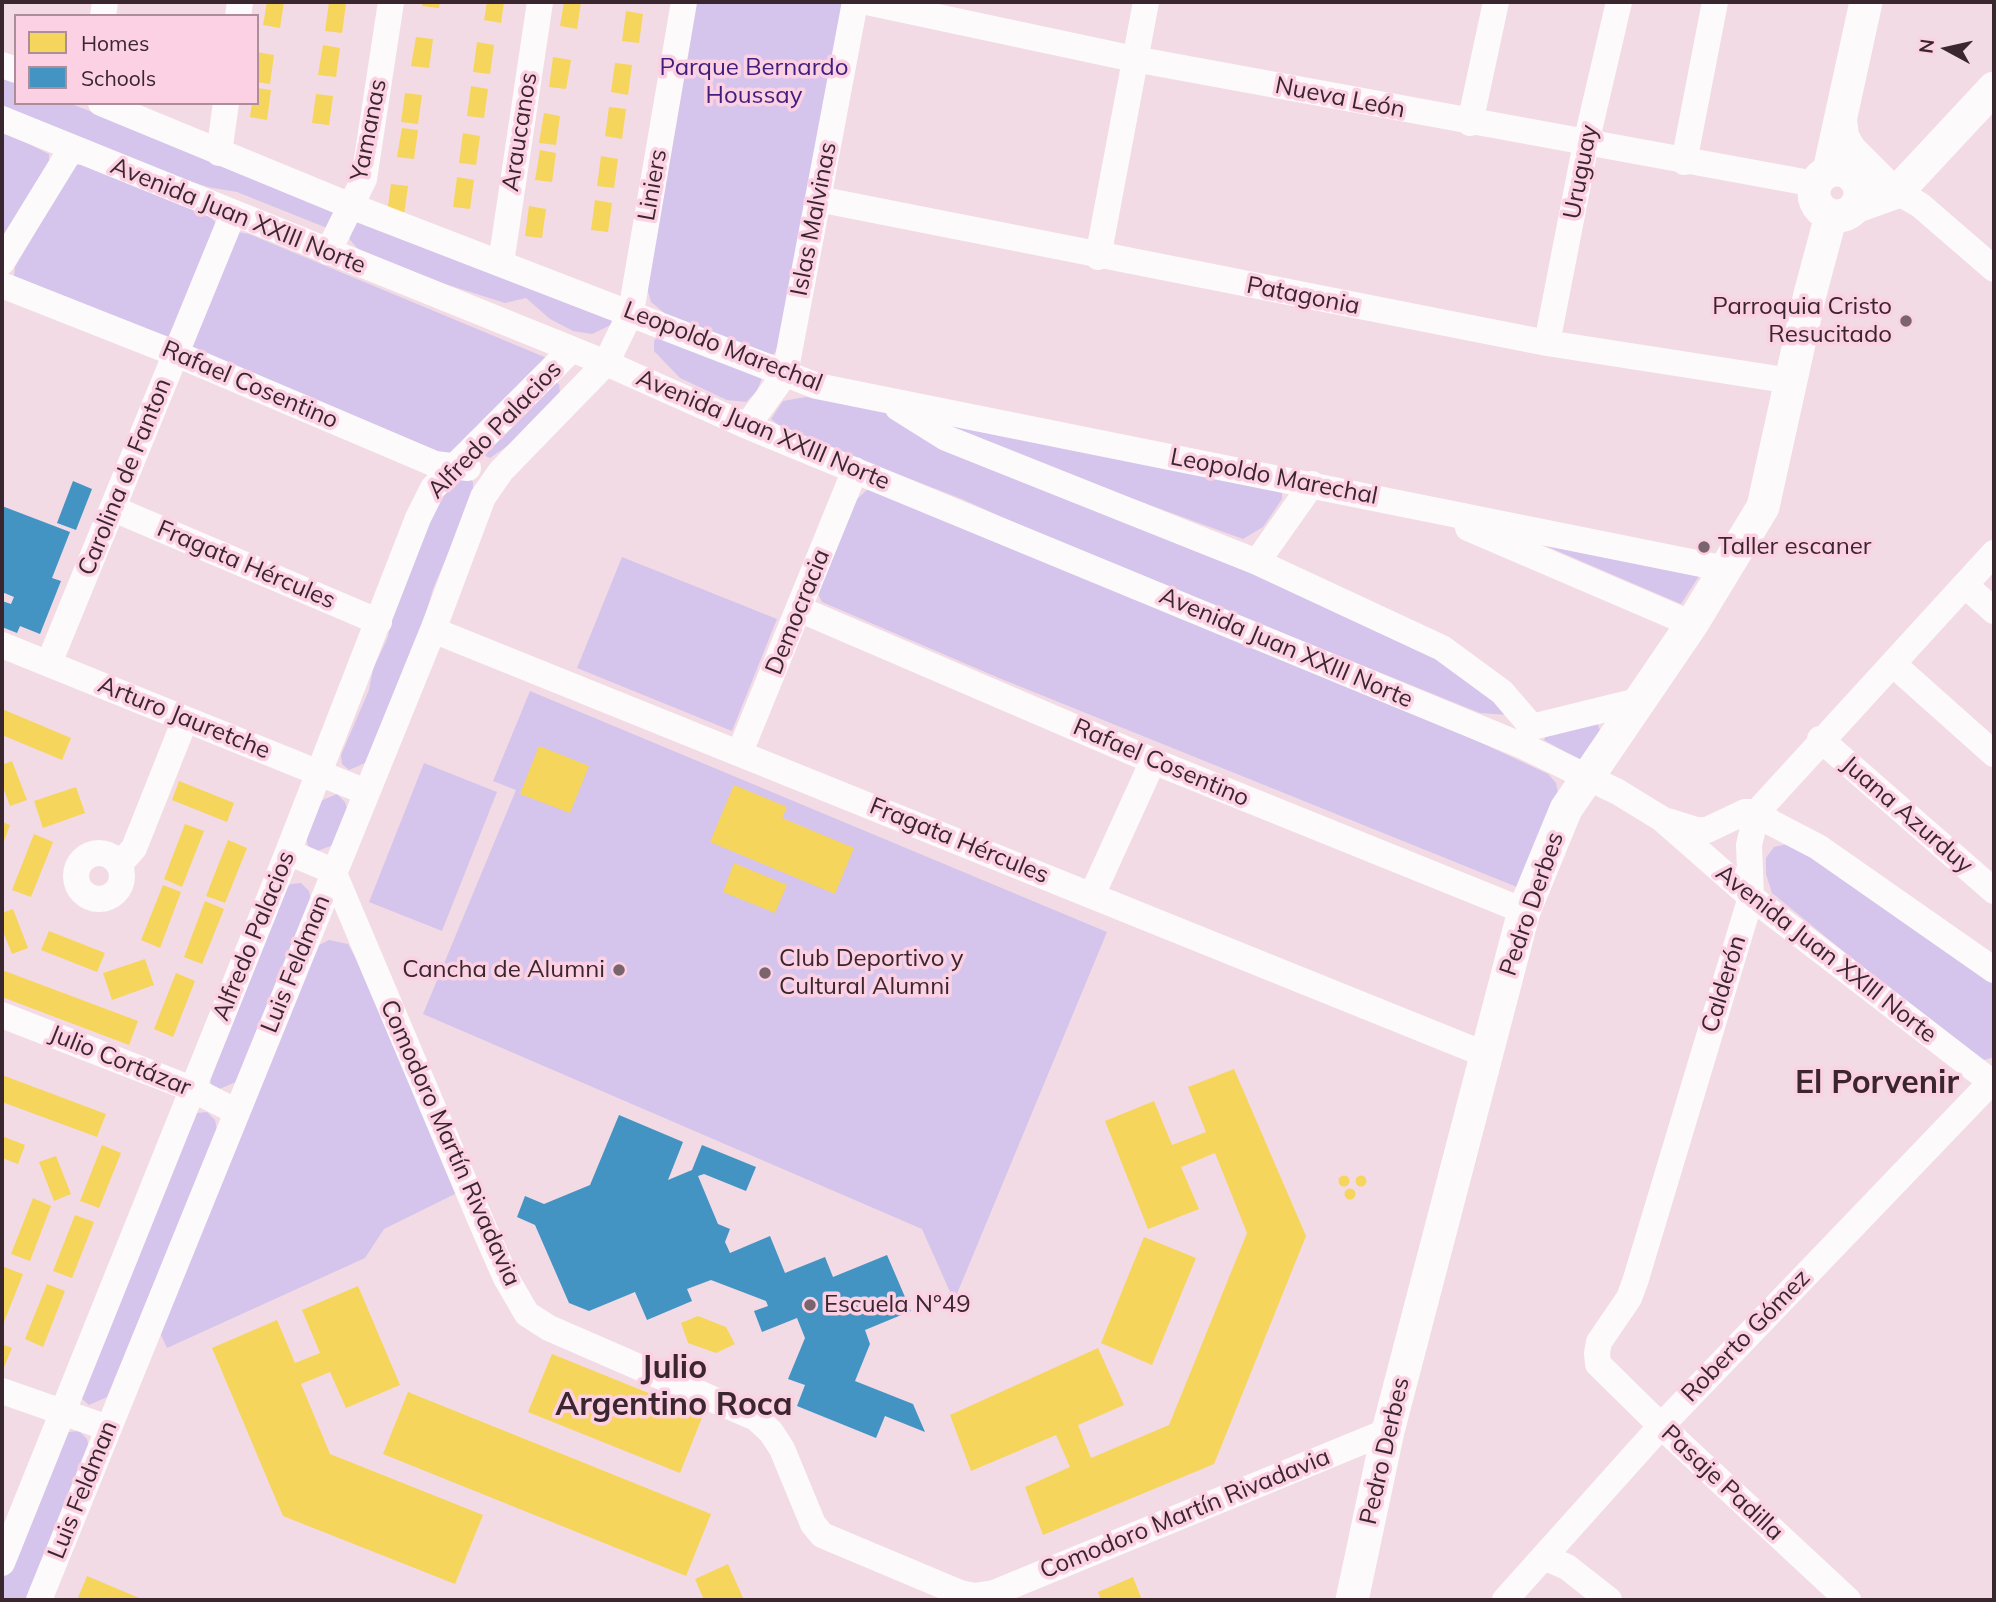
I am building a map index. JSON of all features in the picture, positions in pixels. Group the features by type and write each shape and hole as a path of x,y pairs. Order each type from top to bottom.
{"main road":[{"path":"1866,2 1843,112 1816,205 1843,211 1897,192 1994,88"},
{"name":"Pedro Derbes","path":"1352,1600 1388,1431 1484,1054 1524,911 1566,809 1692,624 1763,507 1810,293 1843,211"}],"street":[{"name":"Yamanas","path":"328,252 364,179 391,2"},
{"name":"Araucanos","path":"500,263 540,2"},
{"name":"Liniers","path":"606,363 631,312 684,2"},
{"name":"Islas Malvinas","path":"747,426 785,374 855,2"},
{"name":"Nueva León","path":"867,2 1134,59 1471,123 1684,162 1822,177"},
{"path":"1098,257 1146,2"},
{"path":"1471,123 1496,2"},
{"name":"Uruguay","path":"1548,343 1586,143 1619,2"},
{"path":"1684,162 1715,2"},
{"name":"Leopoldo Marechal","path":"106,105 219,153 817,386 1726,569"},
{"path":"219,153 226,105"},
{"path":"1843,112 1846,136 1853,148 1897,192 1920,205 1994,269"},
{"name":"Avenida Juan XXIII Norte","path":"2,118 570,351 606,363 747,426 855,470 1527,736 1588,778 1662,819 1696,830 1707,830 1745,812 1757,812"},
{"path":"2,262 72,148"},
{"name":"Patagonia","path":"818,200 1098,257 1548,343 1791,381"},
{"name":"Carolina de Fanton","path":"49,663 114,509 174,352 233,214"},
{"name":"Rafael Cosentino","path":"2,285 174,352 435,464 501,471"},
{"name":"Alfredo Palacios","path":"2,1563 288,852 423,508 433,488 570,351"},
{"name":"Luis Feldman","path":"39,1600 433,630 484,497 501,471 606,363"},
{"name":"Avenida Juan XXIII Norte","path":"883,400 946,438 1257,562 1442,648 1502,692 1527,736"},
{"name":"Democracia","path":"740,752 855,470"},
{"path":"1257,562 1312,484"},
{"name":"Leopoldo Marechal","path":"1415,505 1692,624"},
{"name":"Fragata Hércules","path":"114,509 379,622"},
{"name":"Calderón","path":"1598,1364 1599,1342 1629,1298 1635,1282 1751,897 1748,845 1757,812 1994,553"},
{"path":"1965,585 1994,611"},
{"name":"Rafael Cosentino","path":"800,609 1153,761 1524,911"},
{"name":"Fragata Hércules","path":"433,630 1484,1054"},
{"name":"Arturo Jauretche","path":"2,645 366,792"},
{"path":"1893,664 1994,754"},
{"path":"1527,736 1638,701"},
{"path":"119,865 134,849 185,720"},
{"name":"Juana Azurduy","path":"1821,739 1994,891"},
{"path":"1092,895 1153,761"},
{"path":"1757,812 1772,824 1818,848 1994,970"},
{"name":"Avenida Juan XXIII Norte","path":"1662,819 1751,897 1993,1082"},
{"path":"288,852 333,871"},
{"name":"Comodoro Martín Rivadavia","path":"333,871 483,1226 506,1278 527,1314 548,1328 756,1418 771,1432 782,1449 813,1524 822,1535 960,1593 974,1596 994,1593 1388,1431"},
{"name":"Julio Cortázar","path":"2,1015 192,1089 237,1112"},
{"name":"Roberto Gómez","path":"1505,1600 1546,1558 1661,1426 1993,1082"},
{"name":"Pasaje Padilla","path":"1598,1364 1848,1600"},
{"path":"2,1391 108,1428"},
{"path":"1546,1558 1567,1567 1609,1600"}],"green space":[{"name":"Parque Bernardo Houssay","path":"695,2 845,2 781,342 774,354 763,356 674,321 651,302 647,288"},
{"path":"2,78 14,82 14,105 74,105 341,209 332,230 237,192 208,187 161,172 2,105"},
{"path":"2,131 49,154 49,164 2,259"},
{"path":"74,165 82,165 209,216 217,224 169,339 14,276 15,267"},
{"path":"355,221 616,311 613,324 592,334 573,331 550,319 526,298 505,303 442,283 359,250 350,240 349,230"},
{"path":"238,232 249,234 554,361 450,456 415,448 187,347"},
{"path":"658,335 762,378 757,391 746,402 727,400 680,378 654,351 654,341"},
{"path":"552,381 559,384 560,392 523,435 490,458 483,455"},
{"path":"806,397 881,409 1205,547 1446,660 1509,715 1480,713 1048,538 962,499 786,431 771,419 783,401"},
{"path":"951,424 1282,492 1282,499 1263,527 1243,539 952,433"},
{"path":"467,474 473,482 473,495 433,589 417,644 365,763 349,770 342,764 341,755 369,690 373,669 388,637 392,613 435,496"},
{"path":"869,488 1454,730 1548,774 1556,783 1558,793 1517,887 999,678 822,602 818,594 856,500"},
{"path":"1539,543 1701,573 1681,604"},
{"path":"622,557 777,619 732,731 577,668"},
{"name":"Club Deportivo y Cultural Alumni","path":"530,691 1107,932 954,1301 922,1229 423,1014 516,790 493,781"},
{"path":"1597,723 1600,730 1580,760 1544,740 1546,736"},
{"path":"424,763 497,792 442,931 369,902"},
{"path":"337,794 345,802 348,812 333,845 315,852 308,846 306,835 318,802"},
{"path":"1787,844 1805,850 1994,982 1994,1057 1984,1060 1973,1057 1772,893 1766,874 1766,858 1774,847"},
{"path":"301,883 309,891 311,900 236,1082 217,1090 211,1084 209,1073 281,891 291,884"},
{"path":"329,940 348,944 355,957 457,1193 384,1229 365,1258 167,1348 160,1333 311,956 319,945"},
{"path":"207,1112 215,1120 217,1130 107,1397 89,1405 82,1399 80,1388 197,1113"},
{"path":"79,1431 87,1439 89,1448 27,1600 2,1600 2,1582 59,1439 69,1432"}],"building: Homes":[{"path":"267,2 284,2 280,28 263,25"},
{"path":"329,2 346,4 342,33 325,31"},
{"path":"423,2 440,2 439,8 422,6"},
{"path":"487,2 504,2 501,23 484,20"},
{"path":"564,2 581,2 577,29 560,26"},
{"path":"626,11 643,14 639,43 622,41"},
{"path":"416,37 433,39 429,68 411,66"},
{"path":"477,42 494,45 490,74 473,72"},
{"path":"323,45 340,48 336,77 318,75"},
{"path":"259,52 274,55 270,84 259,82"},
{"path":"553,57 571,60 566,89 549,87"},
{"path":"615,63 632,65 628,95 611,92"},
{"path":"471,86 488,89 484,118 467,116"},
{"path":"259,88 271,90 267,120 250,117 252,105 259,105"},
{"path":"405,93 422,95 418,124 401,122"},
{"path":"316,94 333,96 329,125 312,123"},
{"path":"609,107 626,109 622,139 605,136"},
{"path":"544,113 560,116 556,145 539,143"},
{"path":"402,128 418,130 414,159 397,157"},
{"path":"463,133 480,136 476,165 459,163"},
{"path":"540,150 556,153 552,182 535,180"},
{"path":"601,156 618,159 614,188 597,186"},
{"path":"457,177 474,180 470,209 453,207"},
{"path":"391,184 408,186 404,215 387,213"},
{"path":"595,200 612,203 608,232 591,230"},
{"path":"529,206 546,209 542,238 525,236"},
{"path":"2,709 71,738 62,760 2,735"},
{"path":"539,746 589,766 570,813 520,794"},
{"path":"12,761 27,800 10,806 2,785 2,765"},
{"path":"179,781 234,803 227,822 172,800"},
{"name":"Club Deportivo y Cultural Alumni","path":"734,785 787,807 782,818 854,848 835,894 710,842"},
{"path":"76,787 85,813 43,828 34,801"},
{"path":"2,822 10,825 2,846"},
{"path":"185,824 204,831 182,887 164,879"},
{"path":"34,834 53,842 31,897 12,890"},
{"path":"228,840 247,848 225,903 206,896"},
{"path":"734,863 787,885 775,913 723,892"},
{"path":"163,885 181,892 160,948 141,940"},
{"path":"205,901 224,909 202,964 184,957"},
{"path":"13,909 28,948 12,954 2,929 2,913"},
{"path":"49,931 105,953 97,972 41,950"},
{"path":"145,959 154,985 112,1000 103,973"},
{"path":"2,970 138,1021 129,1045 2,997"},
{"path":"176,973 195,981 173,1037 154,1029"},
{"path":"1234,1069 1306,1236 1214,1464 1043,1535 1025,1487 1070,1467 1056,1435 971,1471 950,1415 1098,1348 1124,1405 1078,1425 1091,1458 1169,1425 1247,1233 1215,1153 1181,1167 1199,1209 1148,1229 1105,1121 1154,1101 1172,1145 1206,1132 1188,1087"},
{"path":"2,1075 106,1114 97,1137 2,1102"},
{"path":"2,1136 25,1145 18,1164 2,1158"},
{"path":"102,1145 121,1153 99,1208 80,1201"},
{"path":"56,1156 71,1194 54,1201 39,1162"},
{"path":"1344,1176 1348,1177 1348,1185 1344,1186 1340,1185 1339,1181 1340,1177"},
{"path":"1361,1176 1365,1177 1365,1185 1361,1186 1357,1185 1356,1181 1357,1177"},
{"path":"1350,1189 1354,1190 1354,1198 1350,1199 1346,1198 1345,1194 1346,1190"},
{"path":"33,1198 51,1206 30,1261 11,1254"},
{"path":"75,1215 94,1222 72,1278 53,1271"},
{"path":"1144,1237 1196,1258 1152,1365 1101,1343"},
{"path":"4,1267 23,1274 2,1327 2,1272"},
{"path":"47,1284 65,1291 43,1347 25,1339"},
{"path":"358,1286 400,1385 346,1408 330,1372 301,1384 330,1454 483,1515 455,1584 283,1516 212,1348 277,1320 295,1363 320,1353 302,1310"},
{"path":"698,1316 726,1327 735,1344 716,1353 688,1343 681,1323"},
{"path":"2,1344 12,1348 4,1367 2,1366"},
{"path":"552,1354 703,1415 680,1473 528,1412"},
{"path":"408,1392 711,1514 686,1576 383,1454"},
{"path":"728,1564 744,1600 704,1600 695,1579"},
{"path":"87,1576 144,1600 77,1600"},
{"path":"1133,1577 1142,1600 1101,1600 1098,1592"}],"building: Schools":[{"path":"73,481 92,489 76,530 57,523"},
{"path":"2,506 70,532 52,578 61,581 40,634 20,626 17,633 2,627 2,601 11,604 14,597 2,592"},
{"path":"619,1115 683,1142 668,1180 692,1170 702,1145 756,1167 746,1191 704,1174 698,1176 718,1224 730,1229 725,1242 730,1253 770,1236 785,1273 825,1257 833,1277 887,1255 911,1311 865,1330 870,1344 855,1381 913,1404 925,1432 885,1416 876,1438 797,1406 805,1385 788,1379 805,1338 797,1318 762,1332 754,1311 768,1306 766,1301 711,1280 687,1289 692,1301 647,1320 635,1292 589,1311 569,1303 535,1225 517,1217 525,1196 544,1204 590,1185"}],"place":[{"name":"Parroquia Cristo Resucitado","path":"1906,321"},
{"name":"Taller escaner","path":"1704,547"},
{"name":"Cancha de Alumni","path":"619,970"},
{"name":"Club Deportivo y Cultural Alumni","path":"765,973"},
{"name":"Escuela N°49","path":"810,1305"}],"district":[{"name":"El Porvenir","path":"1877,1083"},
{"name":"Julio Argentino Roca","path":"674,1386"}]}
